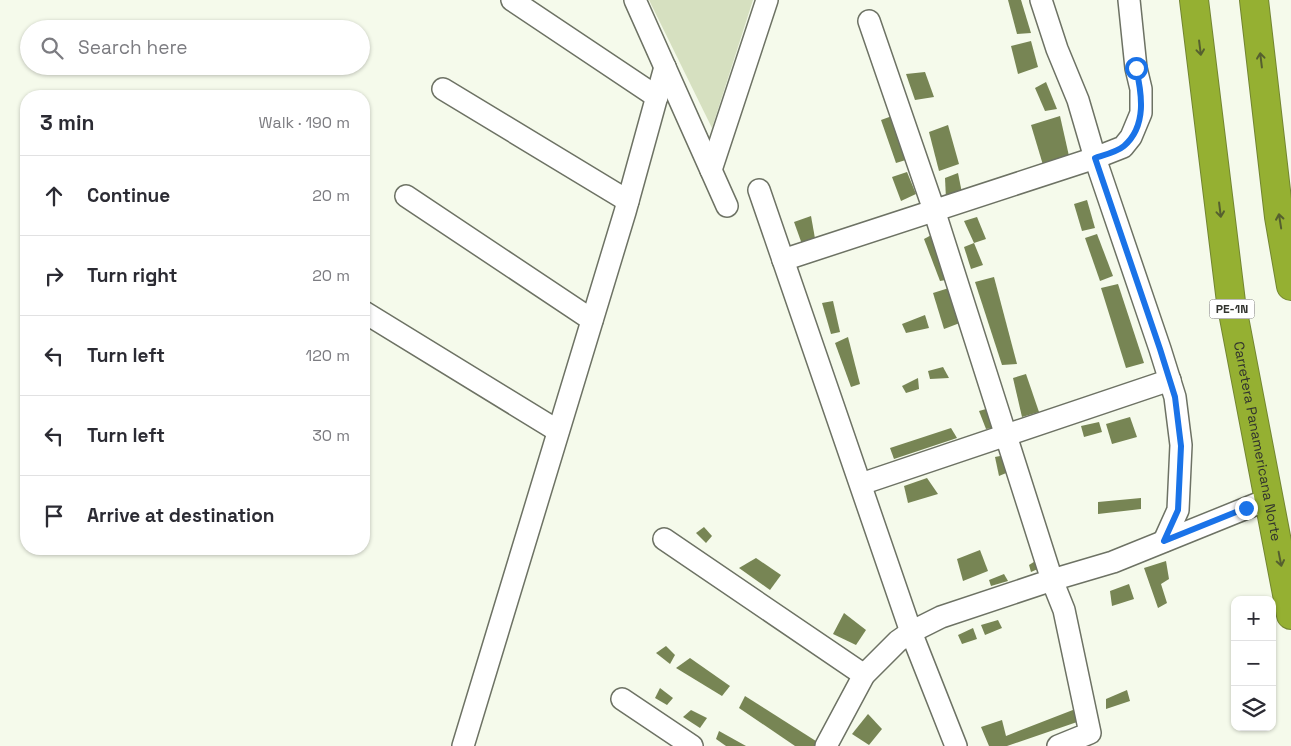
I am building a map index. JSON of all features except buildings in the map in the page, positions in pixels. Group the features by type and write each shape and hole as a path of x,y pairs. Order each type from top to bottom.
{"highway":[{"name":"Carretera Panamericana Norte","path":"1194,0 1231,302 1291,615"},
{"path":"1254,0 1279,217 1291,286"}],"street":[{"path":"512,0 657,97"},
{"path":"635,0 727,206"},
{"path":"711,170 767,0"},
{"path":"1041,0 1057,49 1078,100 1095,158 1170,380 1179,421 1181,471 1178,510 1164,541"},
{"path":"784,260 1095,158 1123,147 1131,136 1141,113 1141,95 1136,68 1129,0"},
{"path":"869,20 934,210 1052,580 1064,610 1090,733 1058,746"},
{"path":"463,746 628,201 665,68"},
{"path":"443,89 628,201"},
{"path":"759,190 911,632 956,746"},
{"path":"406,196 592,320"},
{"path":"370,316 558,431"},
{"path":"861,484 1170,380"},
{"path":"826,746 864,675 891,647 911,632 941,617 1113,562 1269,498"},
{"path":"664,539 864,675"},
{"path":"622,698 692,746"}],"green space":[{"path":"649,0 753,0 712,128"}],"route":[{"path":"1136,68 1142,101 1137,125 1123,147 1095,158 1175,397 1179,421 1181,471 1178,510 1164,541 1246,508"}]}
